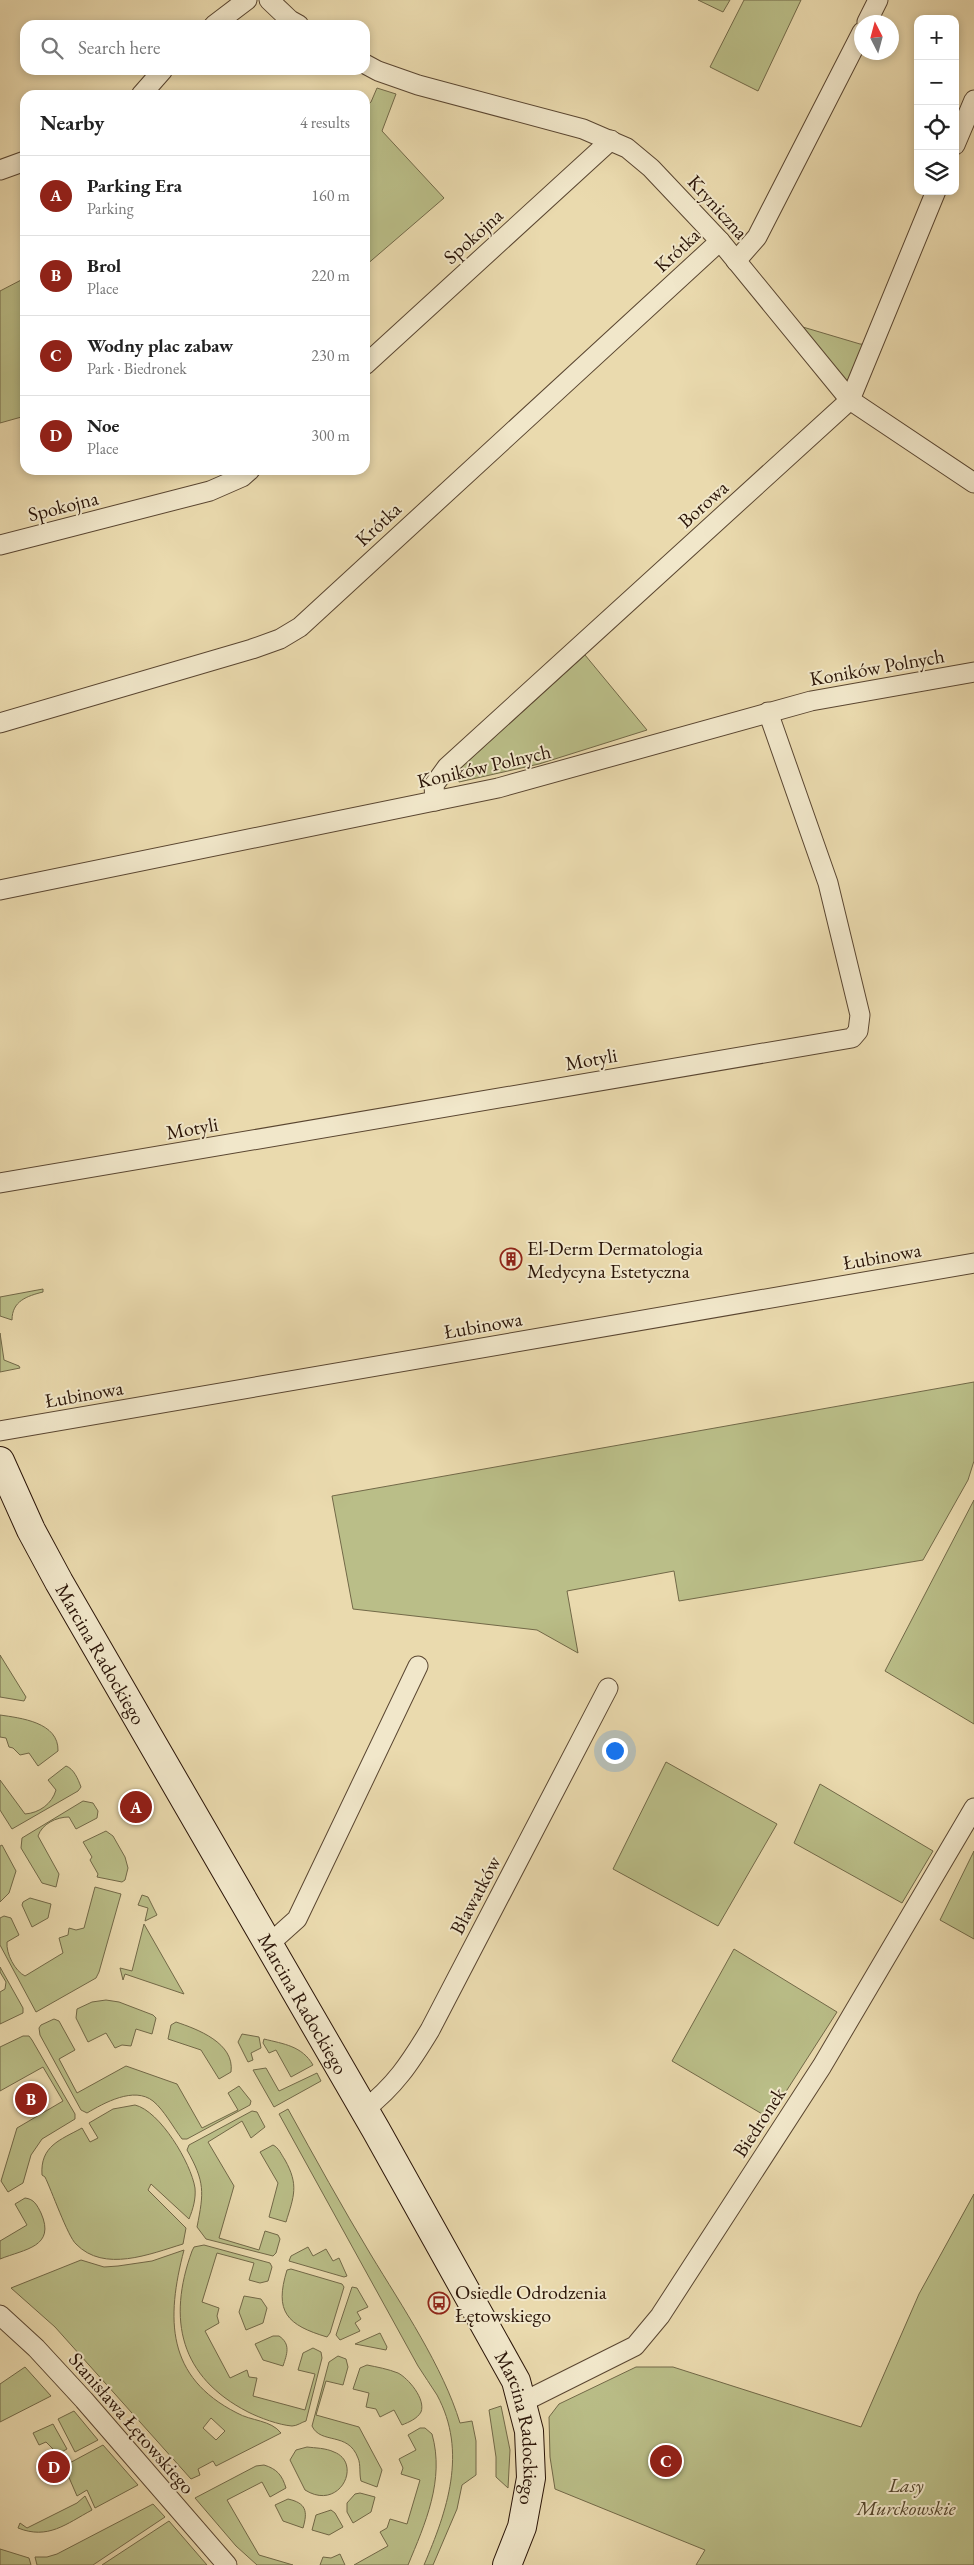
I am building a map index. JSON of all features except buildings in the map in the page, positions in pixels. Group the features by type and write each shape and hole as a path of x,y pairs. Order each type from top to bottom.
{"street":[{"path":"221,20 247,0"},
{"path":"269,0 292,20"},
{"path":"870,15 878,0"},
{"path":"736,261 757,237 854,48"},
{"name":"Kryniczna","path":"370,67 418,85 548,118 611,140 627,148 652,168 720,241 850,400 974,483"},
{"path":"146,90 159,75"},
{"path":"959,136 974,100"},
{"name":"Spokojna","path":"370,360 611,140"},
{"path":"0,170 20,163"},
{"name":"Borowa","path":"435,801 434,785 447,767 850,400 934,195"},
{"name":"Krótka","path":"0,723 252,649 280,639 300,627 720,241"},
{"name":"Spokojna","path":"0,545 210,491 235,481 243,475"},
{"name":"Koników Polnych","path":"0,890 498,788 811,701 974,672"},
{"name":"Motyli","path":"0,1184 852,1038 858,1031 860,1015 828,883 768,712"},
{"name":"Łubinowa","path":"0,1431 974,1263"},
{"name":"Marcina Radockiego","path":"0,1461 31,1530 59,1582 506,2360 523,2402 529,2431 532,2478 522,2527 507,2565"},
{"path":"268,1945 297,1919 418,1666"},
{"name":"Bławatków","path":"364,2110 386,2093 407,2068 430,2030 608,1688"},
{"name":"Biedronek","path":"523,2402 635,2346 660,2316 822,2066 974,1808"},
{"name":"Stanisława Łętowskiego","path":"0,2315 36,2348 78,2394 227,2565"}],"green space":[{"path":"698,0 730,0 723,12"},
{"path":"744,0 801,0 758,91 710,67"},
{"path":"377,88 396,94 382,131 444,198 370,262 370,103"},
{"path":"20,281 20,417 0,423 0,291"},
{"path":"786,322 860,344 873,345 850,400"},
{"path":"585,655 647,730 539,764 459,782 456,772"},
{"path":"43,1289 43,1292 31,1295 18,1304 12,1320 0,1316 0,1297"},
{"path":"0,1333 4,1360 20,1368 0,1372"},
{"path":"974,1382 974,1461 968,1480 923,1560 679,1601 674,1571 567,1591 578,1653 537,1630 353,1609 332,1496"},
{"path":"974,1500 974,1724 885,1671"},
{"path":"0,1655 26,1697 24,1701 0,1697"},
{"path":"0,1715 37,1723 52,1734 57,1741 58,1751 38,1766 29,1753 20,1755 13,1748 9,1747 6,1738 0,1737"},
{"path":"666,1762 777,1824 718,1926 613,1869"},
{"path":"66,1766 71,1769 77,1778 81,1787 78,1791 12,1829 0,1810 0,1780 25,1814 30,1813 40,1810 51,1800 56,1790 48,1780"},
{"path":"820,1784 933,1851 902,1903 794,1843"},
{"path":"83,1801 93,1803 98,1811 97,1818 76,1829 69,1817 59,1818 46,1825 38,1836 59,1874 56,1887 42,1883 21,1848 22,1838"},
{"path":"106,1831 113,1836 125,1857 128,1868 125,1880 122,1882 97,1877 98,1874 90,1860 92,1857 83,1842"},
{"path":"2,1845 16,1871 9,1893 0,1902 0,1846"},
{"path":"974,1851 974,1939 940,1920"},
{"path":"95,1887 121,1894 99,1972 96,1978 36,2012 0,1945 0,1918 4,1916 11,1918 19,1935 7,1942 7,1947 15,1966 25,1976 63,1953 59,1938 68,1935 69,1928 76,1930 84,1928"},
{"path":"142,1895 148,1897 157,1915 145,1921 148,1908 138,1905"},
{"path":"30,1898 51,1904 48,1918 32,1927 22,1905 23,1902"},
{"path":"144,1924 184,1994 125,1974 123,1980 120,1968 132,1971"},
{"path":"734,1949 837,2012 769,2118 672,2061"},
{"path":"0,1967 23,2008 23,2013 0,2024 0,1992 5,1989 6,1982 0,1972"},
{"path":"106,2000 119,2002 153,2015 156,2018 152,2034 136,2029 131,2046 122,2045 115,2048 106,2033 88,2042 76,2018 77,2009 92,2002"},
{"path":"54,2019 59,2021 75,2050 59,2059 77,2093 126,2066 177,2084 202,2128 238,2110 228,2093 239,2086 251,2101 250,2105 187,2139 182,2139 161,2109 153,2101 145,2097 137,2095 119,2098 87,2113 81,2110 40,2035 39,2028 41,2025"},
{"path":"176,2022 204,2033 221,2045 231,2062 231,2072 219,2079 201,2050 168,2039 171,2025"},
{"path":"242,2034 259,2037 261,2048 251,2053 253,2060 248,2062 238,2042"},
{"path":"23,2036 29,2036 32,2040 75,2114 75,2119 42,2139 31,2155 23,2183 8,2192 1,2181 17,2128 63,2101 43,2067 0,2091 0,2047"},
{"path":"264,2039 285,2044 298,2050 313,2065 291,2077 276,2050 269,2053 263,2043"},
{"path":"266,2068 279,2091 317,2073 321,2081 274,2107 253,2070"},
{"path":"135,2105 145,2109 164,2127 181,2152 195,2188 194,2204 189,2219 151,2184 148,2190 186,2228 183,2244 128,2259 100,2258 87,2253 73,2240 45,2177 42,2175 42,2165 48,2151 59,2140 82,2128 90,2142 98,2138 89,2123 113,2109"},
{"path":"288,2109 350,2219 421,2337 453,2402 460,2423 472,2421 476,2441 476,2475 462,2485 457,2509 433,2565 424,2565 446,2503 453,2460 446,2416 437,2395 418,2366 279,2114"},
{"path":"252,2111 257,2112 265,2127 251,2138 242,2121 208,2142 234,2186 219,2238 259,2250 265,2231 278,2235 280,2239 276,2253 273,2256 206,2239 197,2227 202,2196 200,2179 187,2150 189,2145"},
{"path":"273,2145 285,2160 294,2184 293,2198 286,2222 269,2217 278,2183 260,2152"},
{"name":"Lasy Murckowskie","path":"974,2194 974,2565 696,2565 705,2550 555,2489 550,2457 549,2417 559,2404 636,2367 673,2367 861,2427 919,2294"},
{"path":"25,2198 33,2201 38,2207 45,2224 44,2233 36,2245 0,2259 0,2241 27,2225 15,2204"},
{"path":"204,2245 270,2263 272,2267 268,2281 260,2283 249,2280 254,2263 217,2253 202,2302 219,2308 217,2316 219,2323 205,2331 230,2378 247,2370 249,2377 257,2378 253,2396 305,2410 315,2374 298,2370 303,2353 313,2348 321,2352 322,2358 306,2421 294,2426 287,2425 258,2417 248,2412 225,2398 207,2382 194,2364 185,2344 181,2323 181,2300 184,2276 192,2251 194,2247"},
{"path":"308,2247 313,2256 326,2249 333,2261 339,2258 347,2276 344,2277 289,2261 291,2256"},
{"path":"184,2250 178,2275 174,2322 177,2344 184,2364 196,2382 214,2398 242,2416 266,2423 281,2433 216,2466 213,2461 198,2469 200,2475 191,2479 55,2327 11,2288 81,2260 104,2267 152,2261","holes":["211,2418 225,2431 216,2440 203,2428"]},
{"path":"291,2269 342,2284 344,2287 330,2333 327,2337 302,2327 293,2322 287,2315 283,2306 283,2284 287,2270"},
{"path":"352,2287 357,2288 368,2307 357,2312 361,2319 355,2323 360,2331 340,2340 336,2335"},
{"path":"244,2296 261,2299 267,2308 263,2323 246,2330 239,2312"},
{"path":"380,2333 387,2347 386,2350 355,2344"},
{"path":"273,2336 279,2336 287,2346 283,2366 263,2360 255,2344"},
{"path":"338,2356 346,2359 348,2367 343,2385 326,2381 316,2415 359,2427 382,2470 377,2487 361,2481 358,2458 348,2444 316,2432 312,2426 329,2362"},
{"path":"367,2365 398,2373 407,2379 419,2395 421,2401 421,2412 417,2417 402,2425 394,2410 380,2417 376,2409 366,2407 369,2393 353,2389 360,2368"},
{"path":"25,2367 51,2396 0,2422 0,2384"},
{"path":"501,2406 510,2450 508,2488 496,2477 496,2457 489,2410"},
{"path":"74,2411 98,2440 75,2452 58,2419"},
{"path":"53,2424 67,2449 58,2454 46,2442 39,2445 33,2433"},
{"path":"420,2428 425,2428 432,2434 436,2468 435,2485 421,2534 408,2565 354,2565 388,2546 380,2532 387,2528 390,2519 407,2524 420,2480 401,2474 403,2468 399,2459 416,2450 408,2435"},
{"path":"103,2445 138,2485 95,2508 87,2490 77,2496 64,2466"},
{"path":"307,2447 328,2450 343,2458 347,2466 347,2475 337,2491 328,2495 317,2495 305,2490 290,2460 296,2450"},
{"path":"264,2465 278,2473 283,2479 286,2488 270,2497 262,2482 227,2500 259,2555 293,2565 257,2565 236,2546 195,2498 256,2466"},
{"path":"360,2493 375,2497 371,2512 353,2523 347,2512 347,2503 355,2494"},
{"path":"85,2496 92,2510 65,2525 56,2529 39,2532 18,2528 20,2523 27,2528 77,2503"},
{"path":"288,2499 302,2505 305,2512 303,2528 283,2521 275,2505"},
{"path":"153,2504 165,2517 93,2565 37,2565 35,2557 47,2557 57,2554"},
{"path":"331,2510 335,2513 343,2527 329,2535 312,2530 316,2515"},
{"path":"169,2521 207,2565 102,2565"},
{"path":"0,2549 29,2558 31,2565 0,2565"},
{"path":"340,2554 345,2565 320,2565 323,2557 331,2558"}],"place":[{"name":"El-Derm Dermatologia Medycyna Estetyczna","path":"511,1259"},
{"name":"Parking Era","path":"136,1807"},
{"name":"Brol","path":"31,2099"},
{"name":"Osiedle Odrodzenia Łętowskiego","path":"439,2303"},
{"name":"Wodny plac zabaw","path":"666,2461"},
{"name":"Noe","path":"54,2467"}]}
